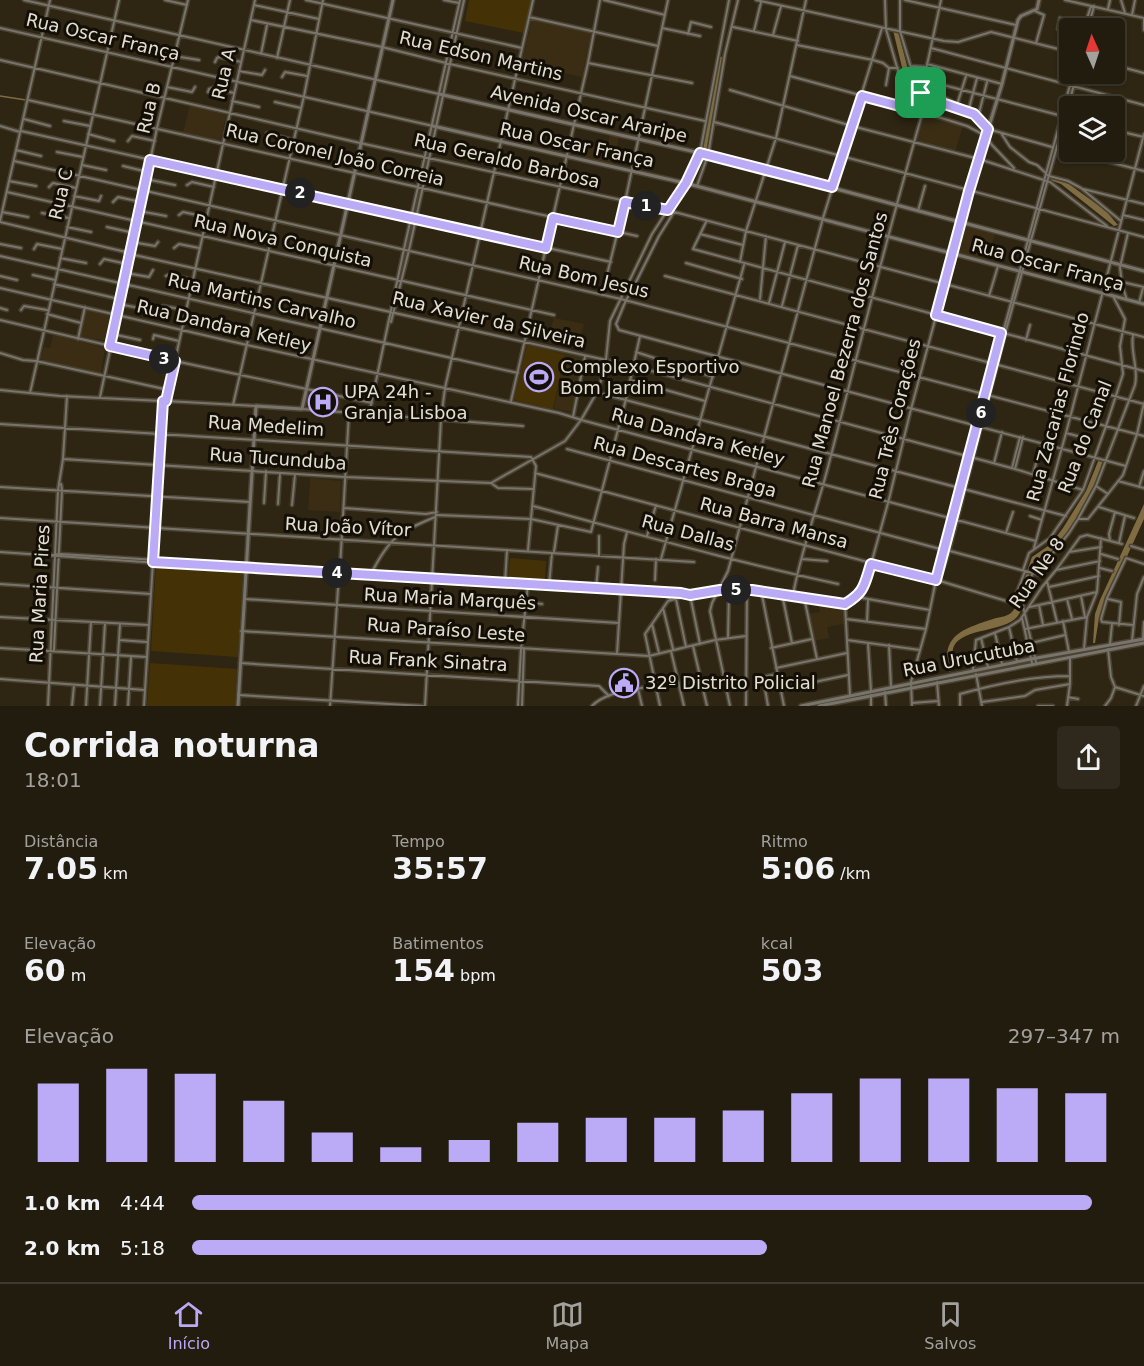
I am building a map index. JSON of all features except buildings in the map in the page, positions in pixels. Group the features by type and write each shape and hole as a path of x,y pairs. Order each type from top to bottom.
{"street":[{"name":"Avenida Oscar Araripe","path":"24,0 700,153 1144,271"},
{"path":"0,222 50,0"},
{"name":"Rua C","path":"30,393 118,0"},
{"path":"165,0 187,5"},
{"name":"Rua B","path":"100,397 136,221 188,0"},
{"name":"Rua A","path":"144,706 160,433 164,401 169,390 255,0"},
{"path":"277,58 290,0"},
{"path":"306,0 522,48"},
{"path":"302,409 393,0"},
{"path":"400,280 404,249 421,187 462,2 444,0"},
{"path":"238,695 424,706 441,418 532,0"},
{"path":"511,402 602,0 665,15"},
{"path":"602,295 625,202 668,0"},
{"path":"533,489 496,487 492,483 565,441 581,420 603,379 608,327 652,234 686,183 700,153 729,0"},
{"path":"697,186 708,155 724,54 738,0"},
{"path":"756,0 932,39 958,42 991,32 1059,49"},
{"path":"740,263 746,231 776,138 806,0"},
{"path":"885,0 886,29 903,88 922,112"},
{"path":"900,0 900,31 921,93 930,99 978,117 988,129 1059,148"},
{"path":"905,0 1017,25 1021,16 1037,9 1039,0"},
{"path":"921,93 941,0"},
{"path":"1065,0 1144,18 1144,30"},
{"path":"1107,9 1110,0"},
{"path":"1121,0 1125,14"},
{"path":"1132,15 1135,0"},
{"path":"754,31 761,1"},
{"path":"233,405 304,96 323,2"},
{"path":"254,4 319,19"},
{"path":"774,35 782,5"},
{"path":"1089,18 1092,6"},
{"path":"1034,11 1044,15 1036,43"},
{"path":"529,17 659,46"},
{"name":"Rua Edson Martins","path":"251,20 382,47 448,64 705,121"},
{"path":"688,34 691,22 711,27"},
{"path":"261,54 268,24"},
{"path":"1058,29 1059,24"},
{"name":"Rua Três Corações","path":"857,597 862,591 880,533 969,191 1002,84 1017,25"},
{"path":"732,27 774,35 797,43 873,60 889,68 898,68"},
{"name":"Rua Oscar França","path":"0,28 686,183 1142,304"},
{"path":"662,28 700,36"},
{"path":"730,706 710,608 732,560 823,218 882,28"},
{"path":"931,48 1144,105"},
{"path":"718,51 724,54"},
{"path":"174,56 199,60"},
{"path":"215,62 219,57 241,62"},
{"name":"Rua Geraldo Barbosa","path":"0,60 360,143 668,210 1144,337"},
{"path":"588,63 692,83"},
{"path":"910,66 926,65 1002,84"},
{"path":"886,85 889,68"},
{"path":"1125,68 1144,73"},
{"path":"239,71 263,75 265,70"},
{"path":"282,77 284,72 307,76"},
{"path":"790,76 967,126 986,136 992,146 1016,170"},
{"path":"956,108 967,76"},
{"path":"968,112 977,78"},
{"path":"924,80 1059,116"},
{"path":"978,117 987,81"},
{"path":"1070,96 1072,86"},
{"path":"1069,96 1072,86"},
{"path":"167,87 192,92 195,87"},
{"path":"208,92 212,88 234,93"},
{"path":"730,90 852,126 1016,170 1059,188 1107,227"},
{"name":"Rua Manoel Bezerra dos Santos","path":"793,595 796,576 824,484 879,267 922,112 921,93"},
{"path":"938,94 957,104"},
{"name":"Rua Coronel João Correia","path":"28,100 637,236"},
{"path":"232,101 259,107"},
{"path":"275,102 301,108"},
{"path":"24,119 50,126"},
{"path":"64,121 90,126"},
{"path":"714,122 1144,237"},
{"path":"0,126 610,262"},
{"path":"225,132 252,138"},
{"path":"938,701 912,705 911,685 1003,333 1059,132"},
{"path":"1125,132 1144,136"},
{"path":"267,133 293,140"},
{"path":"1001,133 1010,147 1047,174 1081,188 1144,204"},
{"path":"88,134 114,141"},
{"path":"128,141 132,136 155,141"},
{"name":"Rua Zacarias Florindo","path":"1034,548 1144,136"},
{"path":"16,150 41,156"},
{"path":"57,152 83,157"},
{"name":"Rua Bom Jesus","path":"14,161 626,300 1144,436"},
{"path":"1112,162 1144,171"},
{"path":"82,165 106,170"},
{"path":"123,166 148,172"},
{"path":"146,179 175,185"},
{"path":"9,181 36,186"},
{"path":"187,185 192,182 214,187"},
{"path":"49,187 53,183 76,188"},
{"path":"918,211 925,186"},
{"path":"1081,188 1121,221"},
{"name":"Rua Nova Conquista","path":"7,192 554,315"},
{"path":"74,196 99,201 101,196"},
{"path":"113,202 116,198 121,197 141,202"},
{"path":"139,211 166,216"},
{"path":"2,212 28,217"},
{"path":"179,215 183,212 206,217"},
{"path":"674,212 626,300 616,325 618,329 718,358 782,373 1126,466"},
{"path":"42,213 69,218"},
{"path":"1123,215 1144,220"},
{"path":"369,414 392,312 409,250 413,218"},
{"path":"706,221 693,249 1144,371"},
{"name":"Rua Xavier da Silveira","path":"0,222 633,366 972,457 1083,490"},
{"path":"67,226 92,232"},
{"path":"107,227 134,233"},
{"path":"1127,300 1122,282 1121,264 1128,233"},
{"path":"700,234 743,245"},
{"path":"760,301 766,236"},
{"path":"132,242 155,246 158,242"},
{"path":"769,303 785,242"},
{"path":"0,244 21,248"},
{"path":"34,249 37,244 62,249"},
{"path":"174,249 179,244 199,248"},
{"path":"782,306 798,245"},
{"name":"Rua Martins Carvalho","path":"0,256 518,373"},
{"path":"60,258 87,263"},
{"path":"100,264 104,259 127,264"},
{"path":"686,263 742,279"},
{"path":"661,559 745,264"},
{"path":"989,296 998,266"},
{"path":"126,273 150,277 153,270"},
{"path":"166,276 170,274 192,280"},
{"path":"33,275 55,280"},
{"path":"0,276 17,280"},
{"path":"665,276 1144,404 1137,434 1118,481 1088,520 1078,519"},
{"path":"1122,282 1144,287 1142,304"},
{"path":"54,284 119,299"},
{"name":"Rua Dandara Ketley","path":"0,288 573,417 1036,541"},
{"name":"Rua do Canal","path":"1013,603 1027,556 1034,548 1050,538 1083,490 1116,397 1122,378 1120,346 1125,319 1113,296"},
{"path":"119,304 144,309"},
{"path":"21,310 22,306 26,306 81,323"},
{"path":"160,309 163,306 186,310"},
{"path":"0,308 7,310"},
{"path":"78,339 85,308"},
{"path":"0,320 175,361 372,403"},
{"path":"1026,340 1030,325"},
{"path":"112,334 140,340"},
{"path":"1033,660 1024,601 1031,573 1035,564 1048,559 1069,533 1096,486 1135,385 1133,334"},
{"path":"153,339 154,335 179,341"},
{"path":"343,508 531,519 590,532 626,399 639,336"},
{"path":"636,352 713,377"},
{"path":"0,353 22,360 36,361 169,390"},
{"path":"573,417 585,356"},
{"path":"630,380 705,401"},
{"path":"0,390 441,418 523,426"},
{"path":"603,394 1066,516"},
{"name":"Rua Maria Pires","path":"48,706 67,396"},
{"path":"238,706 256,406"},
{"path":"330,706 349,412"},
{"name":"Rua Medelim","path":"0,424 440,450 533,459"},
{"path":"993,463 1002,432"},
{"path":"1066,433 1085,438"},
{"path":"1014,469 1022,437"},
{"path":"1033,474 1042,443"},
{"name":"Rua Descartes Braga","path":"567,449 1031,573 1040,575 1048,559"},
{"name":"Rua Tucunduba","path":"63,459 345,477 492,483"},
{"path":"528,551 536,465 533,459"},
{"path":"264,503 266,471"},
{"path":"1139,486 1144,471"},
{"path":"278,504 279,473"},
{"name":"Rua Barra Mansa","path":"535,473 1013,603"},
{"path":"292,505 295,474"},
{"path":"1118,481 1144,488"},
{"path":"1096,486 1108,494"},
{"path":"0,487 250,502"},
{"path":"647,536 656,505"},
{"name":"Rua Dallas","path":"532,506 732,560 838,584"},
{"path":"1098,507 1134,518"},
{"path":"1006,533 1013,512"},
{"path":"1110,541 1109,534 1115,512"},
{"path":"372,572 389,543 398,534 436,515"},
{"path":"1086,617 1097,592 1101,538 1121,543 1125,515"},
{"path":"1030,516 1042,520"},
{"name":"Rua João Vítor","path":"0,518 694,562"},
{"path":"549,585 558,525"},
{"path":"617,654 623,557 627,531"},
{"name":"Rua Ne 8","path":"981,638 1009,627 1022,618 1080,537 1084,535 1101,538"},
{"path":"599,536 599,556"},
{"path":"1131,546 1144,550"},
{"path":"1069,552 1101,547"},
{"path":"505,583 507,550"},
{"path":"0,552 432,577"},
{"path":"1101,554 1118,559"},
{"path":"1133,625 1101,621 1107,598 1126,558 1144,564"},
{"path":"655,580 656,559"},
{"path":"802,559 827,561"},
{"path":"1056,570 1100,561"},
{"path":"596,588 598,567"},
{"path":"1100,568 1112,570"},
{"path":"339,571 690,595"},
{"path":"1049,587 1099,576"},
{"path":"1132,641 1137,594 1144,578"},
{"path":"1047,581 1057,622"},
{"path":"0,584 151,594"},
{"path":"520,706 528,584"},
{"path":"660,706 645,635 671,600 720,590 747,590 845,604 857,597 930,610"},
{"path":"728,638 729,590"},
{"path":"746,706 747,590"},
{"path":"760,591 784,706"},
{"path":"661,592 671,600"},
{"path":"1028,607 1097,592"},
{"path":"782,594 792,643"},
{"path":"690,595 700,644"},
{"path":"1081,596 1086,617 1084,649"},
{"path":"804,597 817,659"},
{"path":"501,598 542,603"},
{"path":"1107,598 1121,602 1119,625"},
{"name":"Rua Maria Marquês","path":"243,599 620,623"},
{"path":"676,599 687,647"},
{"path":"1067,599 1072,620"},
{"path":"867,621 868,600"},
{"path":"845,604 850,696"},
{"path":"1039,605 1043,625"},
{"path":"663,608 684,706"},
{"path":"0,617 149,625"},
{"path":"1027,629 1086,617"},
{"path":"1022,618 1027,629"},
{"path":"846,619 926,629"},
{"path":"1063,621 1069,654 1070,684 1067,706"},
{"path":"86,706 91,622"},
{"path":"1144,622 1144,640"},
{"path":"100,706 105,623"},
{"path":"115,706 120,624"},
{"path":"652,624 659,654"},
{"path":"1110,644 1112,624"},
{"path":"1009,627 1017,662"},
{"name":"Rua Paraíso Leste","path":"241,632 649,656 715,640 746,636"},
{"path":"995,633 1002,664"},
{"path":"1030,643 1065,635"},
{"path":"973,670 976,641 981,638 988,667"},
{"path":"771,648 812,639"},
{"path":"119,640 147,642"},
{"path":"847,640 920,650"},
{"name":"Rua Urucutuba","path":"1069,654 1110,644 1144,640"},
{"name":"Rua Urucutuba","path":"835,701 850,696 885,692 1002,664 1108,649 1144,640"},
{"path":"868,643 871,706"},
{"path":"889,645 891,687"},
{"path":"693,646 707,706"},
{"path":"0,648 147,657"},
{"path":"1105,706 1115,687 1110,673 1108,649"},
{"path":"776,668 847,652"},
{"path":"974,655 985,653"},
{"path":"128,706 131,657"},
{"name":"Rua Urucutuba","path":"801,706 871,694 891,687 937,682 1033,660"},
{"name":"Rua Frank Sinatra","path":"240,663 599,686 609,696"},
{"path":"768,706 763,677 777,674"},
{"path":"976,674 982,704 1070,684"},
{"path":"780,689 848,675"},
{"path":"960,706 959,696 979,689 1047,677 1070,676"},
{"path":"0,679 145,690"},
{"path":"937,682 939,706"},
{"path":"72,706 74,685"},
{"path":"592,706 598,700 609,696 656,685"},
{"path":"1136,706 1144,686"},
{"path":"1115,687 1142,695"},
{"path":"638,689 642,706"},
{"path":"885,692 886,706"},
{"path":"1068,697 1078,699"},
{"name":"Rua Urucutuba","path":"819,706 828,702"},
{"path":"1038,706 1053,706"}],"shaded area":[{"path":"469,0 532,0 524,33 465,21"},
{"path":"532,20 591,33 582,77 521,64"},
{"path":"893,30 898,31 912,85 921,97 921,103 906,84"},
{"path":"719,56 722,57 722,67 706,152 703,152 705,128"},
{"path":"190,106 226,115 221,139 183,132"},
{"path":"924,115 963,125 955,152 917,141"},
{"path":"610,135 619,137 613,165 585,158 588,144 607,148"},
{"path":"1050,178 1069,184 1106,211 1118,225 1114,226"},
{"path":"964,226 995,234 988,260 957,252"},
{"path":"86,310 113,317 108,341 79,336"},
{"path":"554,318 584,324 578,349 547,341"},
{"path":"53,335 105,348 101,373 40,360 44,347 50,348"},
{"name":"Complexo Esportivo Bom Jardim","path":"527,345 565,354 553,409 514,400"},
{"path":"565,354 582,357 583,360 570,412 554,408"},
{"name":"UPA 24h - Granja Lisboa","path":"308,393 341,400 340,409 306,406"},
{"path":"1099,459 1103,460 1093,492 1074,523 1053,551 1035,561 1030,572 1027,571 1032,557 1051,544 1063,528 1086,491"},
{"path":"310,478 341,481 340,512 308,510"},
{"path":"1144,504 1144,519 1099,618 1095,643 1093,643 1095,614 1100,600"},
{"path":"510,558 546,561 545,580 508,578"},
{"path":"156,564 243,570 238,657 151,651"},
{"path":"1026,573 1029,576 1025,598 1017,617 1011,622 959,640 953,648 953,670 949,672 948,650 956,635 1011,613 1019,599"},
{"path":"818,601 843,605 844,624 827,627 829,638 815,641 809,614 820,612"},
{"path":"150,663 237,669 235,706 147,706"}],"waterway":[{"path":"0,96 26,100"}],"place":[{"name":"Complexo Esportivo Bom Jardim","path":"539,377"},
{"name":"UPA 24h - Granja Lisboa","path":"323,402"},
{"name":"32º Distrito Policial","path":"624,683"}],"route":[{"path":"921,93 930,99 974,114 988,129 936,315 1001,333 936,580 871,564 862,591 845,604 752,590 720,590 690,595 447,578 153,562 163,401 166,401 175,361 110,346 150,160 546,248 553,218 618,232 625,202 668,210 686,183 700,153 832,187 862,96 922,112 921,93"}]}
